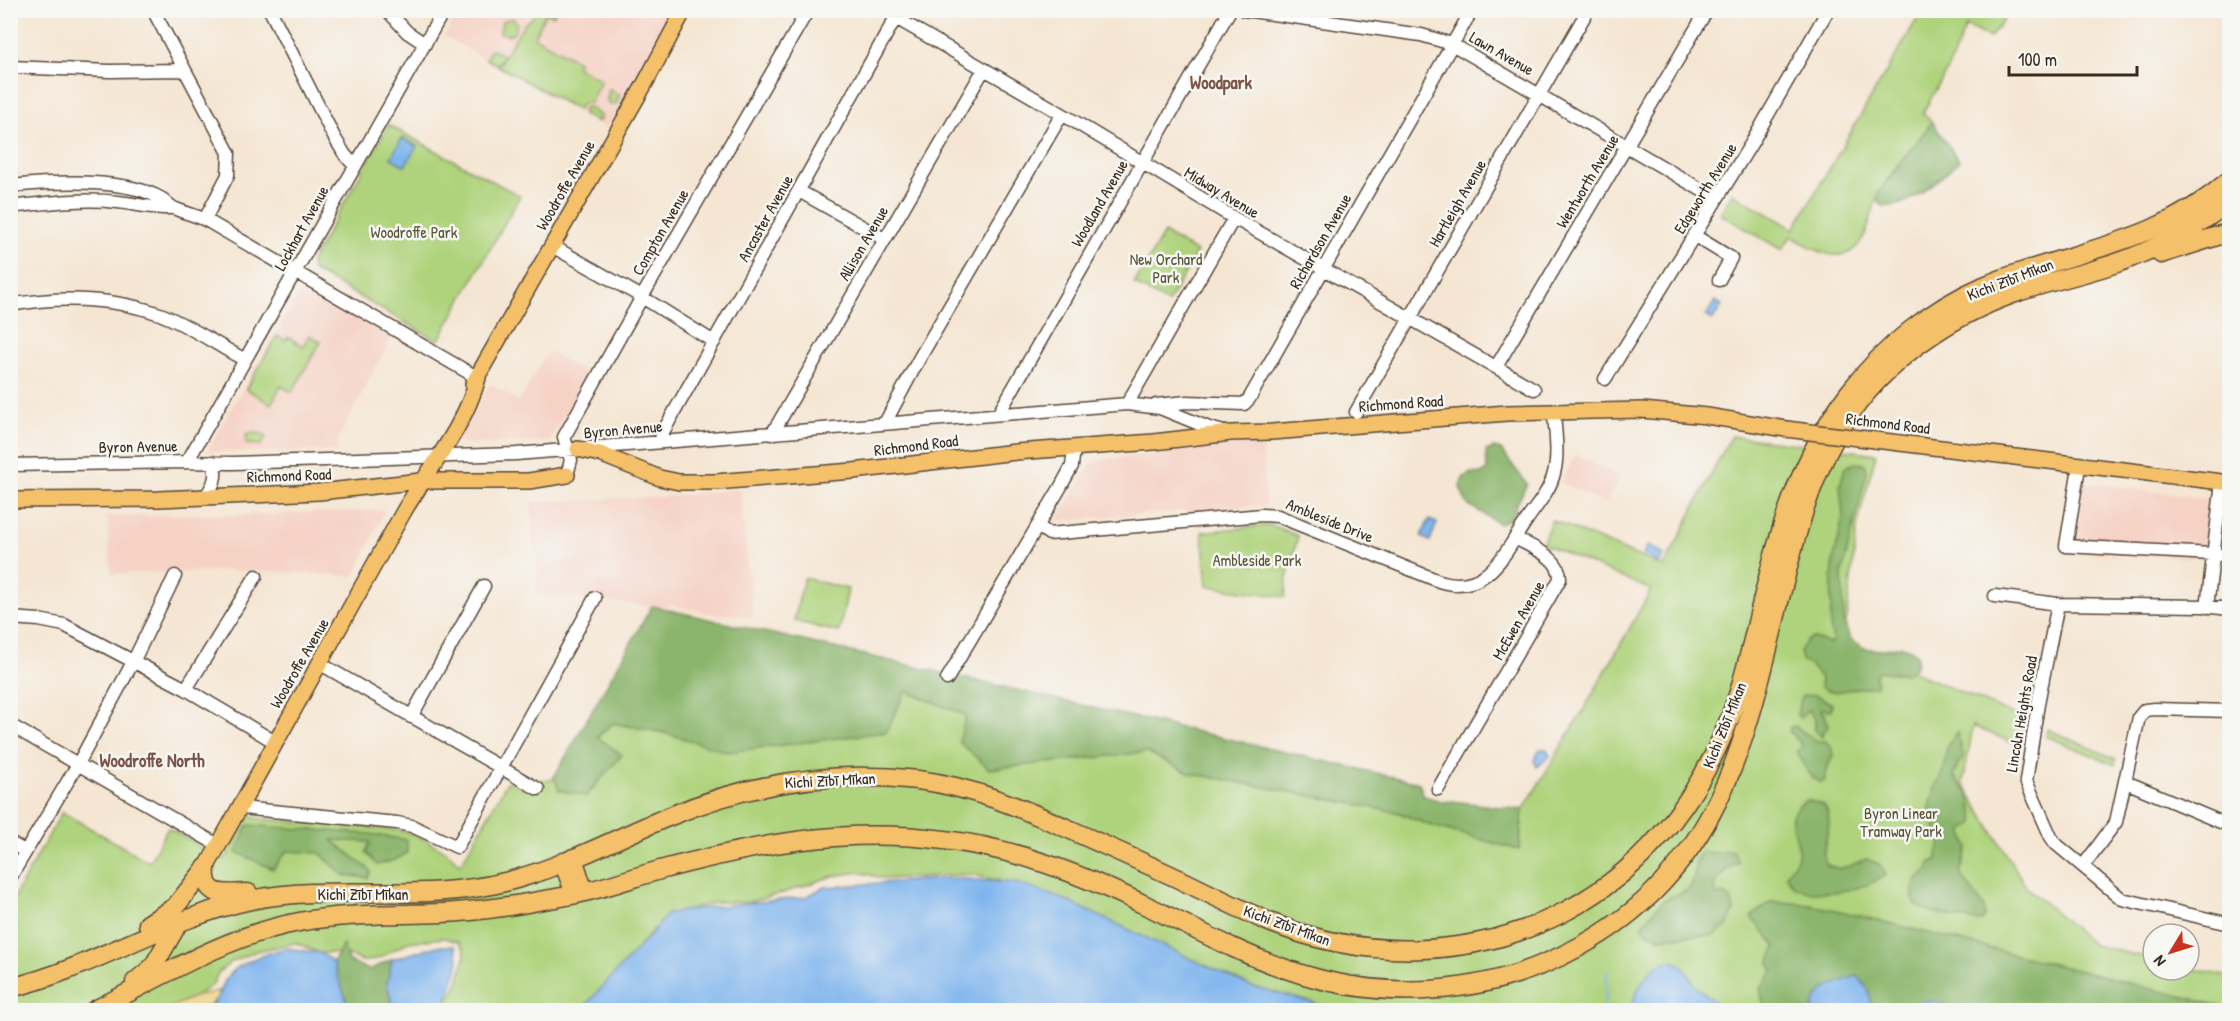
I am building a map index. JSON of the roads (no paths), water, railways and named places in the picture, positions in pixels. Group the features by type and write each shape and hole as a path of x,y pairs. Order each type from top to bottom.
{"highway":[{"name":"Kichi Zībī Mīkan","path":"10,987 68,970 179,922 252,900 306,894 415,894 455,891 502,883 568,860 673,814 740,792 783,782 822,777 876,776 967,789 1012,804 1270,922 1336,943 1403,951 1443,949 1483,942 1536,925 1588,898 1632,865 1672,823 1703,778 1717,749 1738,693 1774,555 1792,499 1830,421 1874,364 1913,329 1950,303 1984,286 2159,228 2208,199 2229,180"},
{"name":"Kichi Zībī Mīkan","path":"94,1011 206,952 294,923 341,916 465,912 580,893 660,870 764,845 830,836 898,836 969,844 1039,861 1091,880 1257,958 1288,970 1337,984 1395,991 1441,990 1501,979 1541,965 1589,941 1636,906 1668,875 1707,822 1733,770 1751,717 1792,550 1807,500 1834,439 1870,388 1905,355 1935,333 1968,314 2016,293 2126,259 2196,226 2229,201"},
{"path":"2126,259 2162,253 2229,232"},
{"path":"568,860 573,888 580,893"},
{"path":"206,868 207,885 221,893 306,894"},
{"path":"94,1011 150,971 179,922 206,868"},
{"path":"33,981 170,912 206,868"}],"main road":[{"name":"Woodroffe Avenue","path":"206,868 275,741 436,458 465,396 478,378 643,87 684,10"},
{"name":"Richmond Road","path":"573,450 600,454 660,478 679,482 775,479 1016,452 1231,433 1272,432 1514,413 1652,411 1707,416 1786,429 2226,483"},
{"name":"Richmond Road","path":"10,500 122,500 338,491 422,479 528,481 567,475"}],"street":[{"path":"153,10 230,153 228,175 205,219"},
{"path":"270,10 333,135 354,165"},
{"path":"387,10 407,32 425,44"},
{"name":"Lockhart Avenue","path":"187,462 444,10"},
{"name":"Compton Avenue","path":"567,475 573,450 564,437 808,10"},
{"name":"Woodland Avenue","path":"999,414 1230,10"},
{"name":"Lawn Avenue","path":"1245,10 1421,35 1452,44 1717,199"},
{"name":"Richardson Avenue","path":"1149,405 1186,402 1244,404 1249,399 1472,10"},
{"name":"Hartleigh Avenue","path":"1356,412 1588,10"},
{"name":"Wentworth Avenue","path":"1496,368 1707,10"},
{"name":"Edgeworth Avenue","path":"1605,379 1751,144 1828,10"},
{"name":"Midway Avenue","path":"898,14 984,69 1234,218 1534,389"},
{"name":"Ancaster Avenue","path":"660,442 661,434 898,14"},
{"path":"10,66 110,71 184,70"},
{"name":"Allison Avenue","path":"772,434 984,69"},
{"path":"885,423 919,359 1062,114"},
{"path":"10,186 43,183 101,183 135,189 161,198 173,208 205,219 478,378"},
{"path":"799,191 884,239"},
{"path":"10,207 59,202 117,201 156,209 173,208"},
{"path":"1127,404 1234,218"},
{"path":"1695,236 1731,258 1719,280"},
{"path":"552,246 642,297 714,342"},
{"path":"10,305 75,298 117,303 161,315 244,360"},
{"name":"Byron Avenue","path":"10,465 436,458 573,450 1127,404 1149,405 1209,428 1231,433"},
{"path":"1515,538 1552,479 1556,455 1554,412"},
{"path":"947,679 1072,466 1074,448"},
{"path":"206,496 214,483 216,474 212,462"},
{"path":"2079,466 2066,546 2229,555"},
{"path":"2207,607 2226,483"},
{"name":"Ambleside Drive","path":"1038,526 1049,534 1262,515 1278,516 1439,581 1458,585 1473,582 1491,572 1515,538"},
{"name":"McEwen Avenue","path":"1438,789 1560,579 1559,569 1554,561 1515,538"},
{"path":"10,878 78,764 133,662 175,576"},
{"path":"186,689 256,576"},
{"path":"411,717 484,586"},
{"path":"1995,596 2058,604 2229,609"},
{"path":"240,805 251,809 412,826 457,847 595,598"},
{"name":"Lincoln Heights Road","path":"2058,604 2039,698 2026,781 2051,837 2056,844 2122,899 2229,924"},
{"path":"10,618 64,625 186,689 275,741"},
{"path":"320,663 538,789"},
{"path":"2083,866 2116,822 2136,724 2145,710 2229,711"},
{"path":"10,725 218,845"},
{"path":"2126,782 2229,826"},
{"path":"10,843 26,851"}],"water":[{"path":"402,138 417,146 405,166 391,158"},
{"path":"1715,301 1722,305 1713,320 1706,316"},
{"path":"1429,520 1437,523 1430,541 1421,537"},
{"path":"1648,545 1664,555 1659,564 1643,554"},
{"path":"1540,749 1546,749 1550,756 1537,767 1534,761"},
{"path":"952,878 1016,883 1063,899 1250,986 1341,1010 581,1010 667,914 693,909 806,897 824,887"},
{"path":"437,946 455,946 459,963 447,1000 439,1010 394,1010 387,984 392,959"},
{"path":"286,948 320,953 333,962 348,1010 204,1010 215,1002 224,982 237,968 257,957"},
{"path":"1671,961 1682,965 1696,987 1722,1007 1721,1010 1630,1010 1644,979 1656,967"},
{"path":"1858,976 1869,991 1872,1010 1813,1010 1823,991 1837,983"},
{"path":"1923,1000 1941,1003 1953,1010 1906,1010"}],"waterway":[{"path":"1605,1010 1607,971"}],"district":[{"name":"Woodpark","path":"1221,82"},
{"name":"Woodroffe North","path":"152,760"}],"park label":[{"name":"Woodroffe Park","path":"414,232"},
{"name":"New Orchard Park","path":"1166,268"},
{"name":"Ambleside Park","path":"1257,560"},
{"name":"Byron Linear Tramway Park","path":"1901,822"}]}
